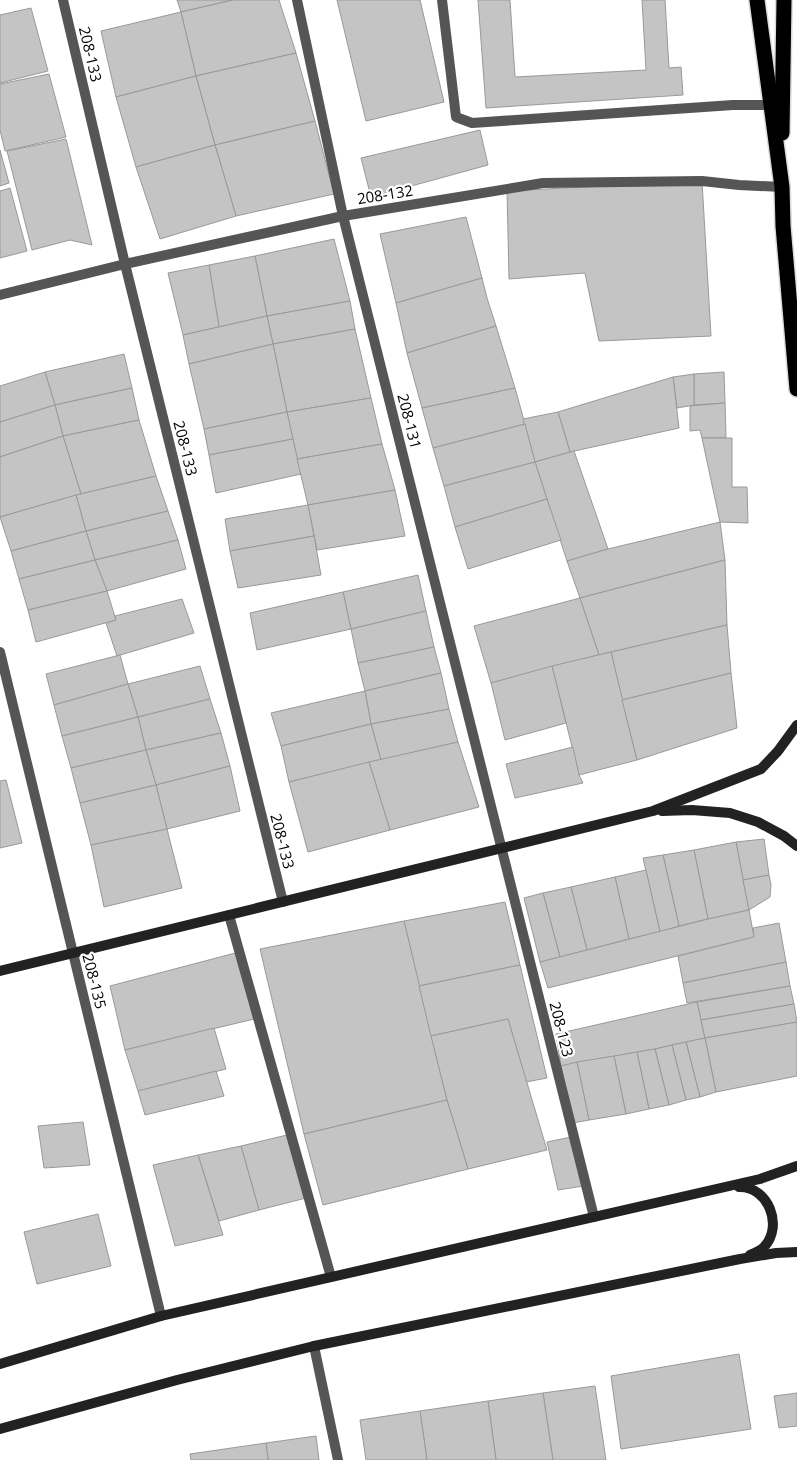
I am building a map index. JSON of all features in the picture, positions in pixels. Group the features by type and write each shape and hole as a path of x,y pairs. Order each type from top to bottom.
{"highway":[{"path":"757,0 782,187"},
{"path":"784,0 783,226 797,389"}],"main road":[{"path":"0,971 653,811 762,769 797,725"},
{"path":"653,811 692,810 730,813 758,822 784,836 797,846"},
{"path":"0,1364 161,1316 760,1179 797,1166"},
{"path":"720,1188 742,1187 756,1190 765,1199 772,1216 772,1229 765,1246 740,1259"},
{"path":"0,1429 177,1380 314,1346 740,1259 776,1253 797,1252"}],"street":[{"name":"208-133","path":"63,0 125,264 283,902"},
{"name":"208-131","path":"297,0 343,216 502,848"},
{"path":"442,0 456,117 472,124 733,105 771,105"},
{"name":"208-132","path":"0,295 125,264 343,216 543,183 702,181 782,187"},
{"name":"208-135","path":"0,652 161,1316"},
{"name":"208-123","path":"502,848 594,1217"},
{"path":"229,915 331,1277"},
{"path":"314,1346 338,1460"}],"building":[{"path":"177,0 233,0 181,12"},
{"path":"233,0 279,0 296,53 196,76 181,12"},
{"path":"337,0 420,0 444,102 366,121"},
{"path":"478,0 510,0 515,77 646,70 642,0 665,0 669,68 681,67 683,95 486,108"},
{"path":"31,8 48,71 0,83 0,15"},
{"path":"181,12 196,76 116,97 101,31"},
{"path":"296,53 315,121 215,145 196,76"},
{"path":"49,74 66,137 5,151 0,130 0,84"},
{"path":"196,76 215,145 136,167 116,97"},
{"path":"315,121 334,194 236,216 215,145"},
{"path":"480,130 488,165 371,197 361,158"},
{"path":"66,139 92,245 70,240 32,250 7,151"},
{"path":"215,145 236,216 160,239 136,167"},
{"path":"0,150 9,183 0,186"},
{"path":"702,181 711,336 599,341 585,273 509,279 507,191"},
{"path":"10,188 27,251 0,258 0,191"},
{"path":"466,217 482,278 396,303 380,234"},
{"path":"334,239 350,301 267,316 255,256"},
{"path":"255,256 267,316 219,327 209,265"},
{"path":"209,265 219,327 183,335 168,273"},
{"path":"482,278 496,326 407,353 396,303"},
{"path":"350,301 355,329 273,344 267,316"},
{"path":"267,316 273,344 189,364 183,335"},
{"path":"496,326 515,388 422,408 407,353"},
{"path":"355,329 371,398 287,412 273,344"},
{"path":"273,344 287,412 204,429 189,364"},
{"path":"124,354 132,388 55,405 45,372"},
{"path":"45,372 55,405 0,422 0,386"},
{"path":"724,372 725,403 694,405 694,374"},
{"path":"694,374 694,405 677,408 673,377"},
{"path":"673,377 679,428 570,452 558,412"},
{"path":"132,388 139,420 63,436 55,405"},
{"path":"515,388 525,424 433,448 422,408"},
{"path":"371,398 382,444 297,459 287,412"},
{"path":"725,403 726,438 702,438 700,430 690,431 690,406"},
{"path":"55,405 63,436 0,457 0,422"},
{"path":"287,412 293,439 209,455 204,429"},
{"path":"558,412 570,452 535,462 523,419"},
{"path":"139,420 156,476 81,494 63,436"},
{"path":"525,424 535,462 444,486 433,448"},
{"path":"63,436 81,494 0,517 0,457"},
{"path":"702,438 732,438 732,487 747,487 748,523 720,522"},
{"path":"293,439 301,474 216,493 209,455"},
{"path":"382,444 395,490 308,505 297,459"},
{"path":"574,451 608,549 567,561 535,462"},
{"path":"535,462 547,499 455,527 444,486"},
{"path":"156,476 168,511 86,531 76,495"},
{"path":"395,490 405,536 317,550 308,505"},
{"path":"76,495 86,531 11,551 0,517"},
{"path":"547,499 561,540 468,569 455,527"},
{"path":"308,505 314,536 230,551 225,519"},
{"path":"168,511 178,540 95,560 86,531"},
{"path":"720,522 725,560 580,598 567,561 608,549"},
{"path":"86,531 95,560 19,579 11,551"},
{"path":"314,536 321,575 238,588 230,551"},
{"path":"178,540 186,569 107,591 95,560"},
{"path":"95,560 107,591 28,610 19,579"},
{"path":"725,560 727,625 599,655 580,598"},
{"path":"418,575 426,611 351,629 343,592"},
{"path":"107,591 116,620 36,642 28,610"},
{"path":"343,592 351,629 257,650 250,613"},
{"path":"580,598 599,655 491,683 474,626"},
{"path":"182,599 194,633 117,656 106,623 116,620 115,616"},
{"path":"426,611 434,647 358,663 351,629"},
{"path":"727,625 731,673 622,700 611,652"},
{"path":"434,647 441,673 365,691 358,663"},
{"path":"611,652 637,760 579,775 552,666"},
{"path":"120,655 128,684 54,705 46,674"},
{"path":"200,666 210,699 138,717 128,684"},
{"path":"552,666 566,723 505,740 491,683"},
{"path":"441,673 449,709 371,724 365,691"},
{"path":"731,673 737,728 637,760 622,700"},
{"path":"128,684 138,717 62,736 54,705"},
{"path":"365,691 371,724 281,746 271,713"},
{"path":"210,699 221,733 146,750 138,717"},
{"path":"449,709 458,742 381,760 371,724"},
{"path":"138,717 146,750 71,768 62,736"},
{"path":"371,724 381,760 289,782 281,746"},
{"path":"221,733 230,766 156,785 146,750"},
{"path":"458,742 479,807 390,830 369,762"},
{"path":"573,747 579,775 583,783 515,798 506,764"},
{"path":"146,750 156,785 80,803 71,768"},
{"path":"369,762 390,830 308,852 289,782"},
{"path":"230,766 240,811 167,829 156,785"},
{"path":"6,780 22,843 0,848 0,781"},
{"path":"156,785 167,829 91,845 80,803"},
{"path":"167,829 182,888 104,907 91,845"},
{"path":"764,839 769,875 743,880 736,842"},
{"path":"736,842 749,910 708,919 694,850"},
{"path":"694,850 708,919 679,926 663,855"},
{"path":"663,855 679,926 660,932 643,858"},
{"path":"646,870 660,932 629,939 615,877"},
{"path":"769,875 771,885 770,897 749,910 743,880"},
{"path":"615,877 629,939 587,950 571,887"},
{"path":"571,887 587,950 560,957 543,893"},
{"path":"543,893 560,957 540,962 524,898"},
{"path":"505,902 520,965 419,986 404,921"},
{"path":"749,910 754,937 548,988 540,962"},
{"path":"404,921 447,1100 304,1134 260,949"},
{"path":"779,923 786,962 683,983 678,956 754,937 753,928"},
{"path":"239,952 254,1019 125,1050 110,986"},
{"path":"786,962 790,986 687,1003 683,983"},
{"path":"520,965 547,1078 526,1082 508,1019 431,1036 419,986"},
{"path":"790,986 794,1004 701,1020 697,1002"},
{"path":"697,1002 705,1038 561,1066 556,1034"},
{"path":"794,1004 797,1022 705,1038 701,1020"},
{"path":"508,1019 547,1150 468,1169 447,1100 431,1036"},
{"path":"797,1022 797,1076 716,1092 705,1038"},
{"path":"214,1028 226,1069 138,1091 125,1050"},
{"path":"705,1038 716,1092 700,1097 686,1042"},
{"path":"686,1042 700,1097 686,1100 672,1045"},
{"path":"672,1045 686,1100 669,1105 655,1049"},
{"path":"655,1049 669,1105 649,1109 637,1052"},
{"path":"637,1052 649,1109 626,1114 614,1056"},
{"path":"614,1056 626,1114 589,1120 577,1062"},
{"path":"577,1062 589,1120 573,1123 561,1066"},
{"path":"216,1071 224,1096 145,1115 138,1091"},
{"path":"447,1100 468,1169 323,1205 304,1134"},
{"path":"83,1122 90,1165 44,1168 38,1126"},
{"path":"291,1134 310,1197 259,1210 241,1146"},
{"path":"571,1137 583,1186 558,1190 547,1142"},
{"path":"241,1146 259,1210 219,1221 198,1155"},
{"path":"198,1155 223,1235 175,1246 153,1165"},
{"path":"98,1214 111,1266 37,1284 24,1232"},
{"path":"739,1354 751,1429 621,1449 611,1376"},
{"path":"595,1386 606,1460 553,1460 543,1393"},
{"path":"543,1393 553,1460 496,1460 488,1401"},
{"path":"797,1393 797,1426 779,1428 774,1396"},
{"path":"488,1401 496,1460 427,1460 420,1411"},
{"path":"420,1411 427,1460 366,1460 360,1420"},
{"path":"316,1436 319,1460 268,1460 266,1443"},
{"path":"266,1443 268,1460 191,1460 190,1454"}]}
